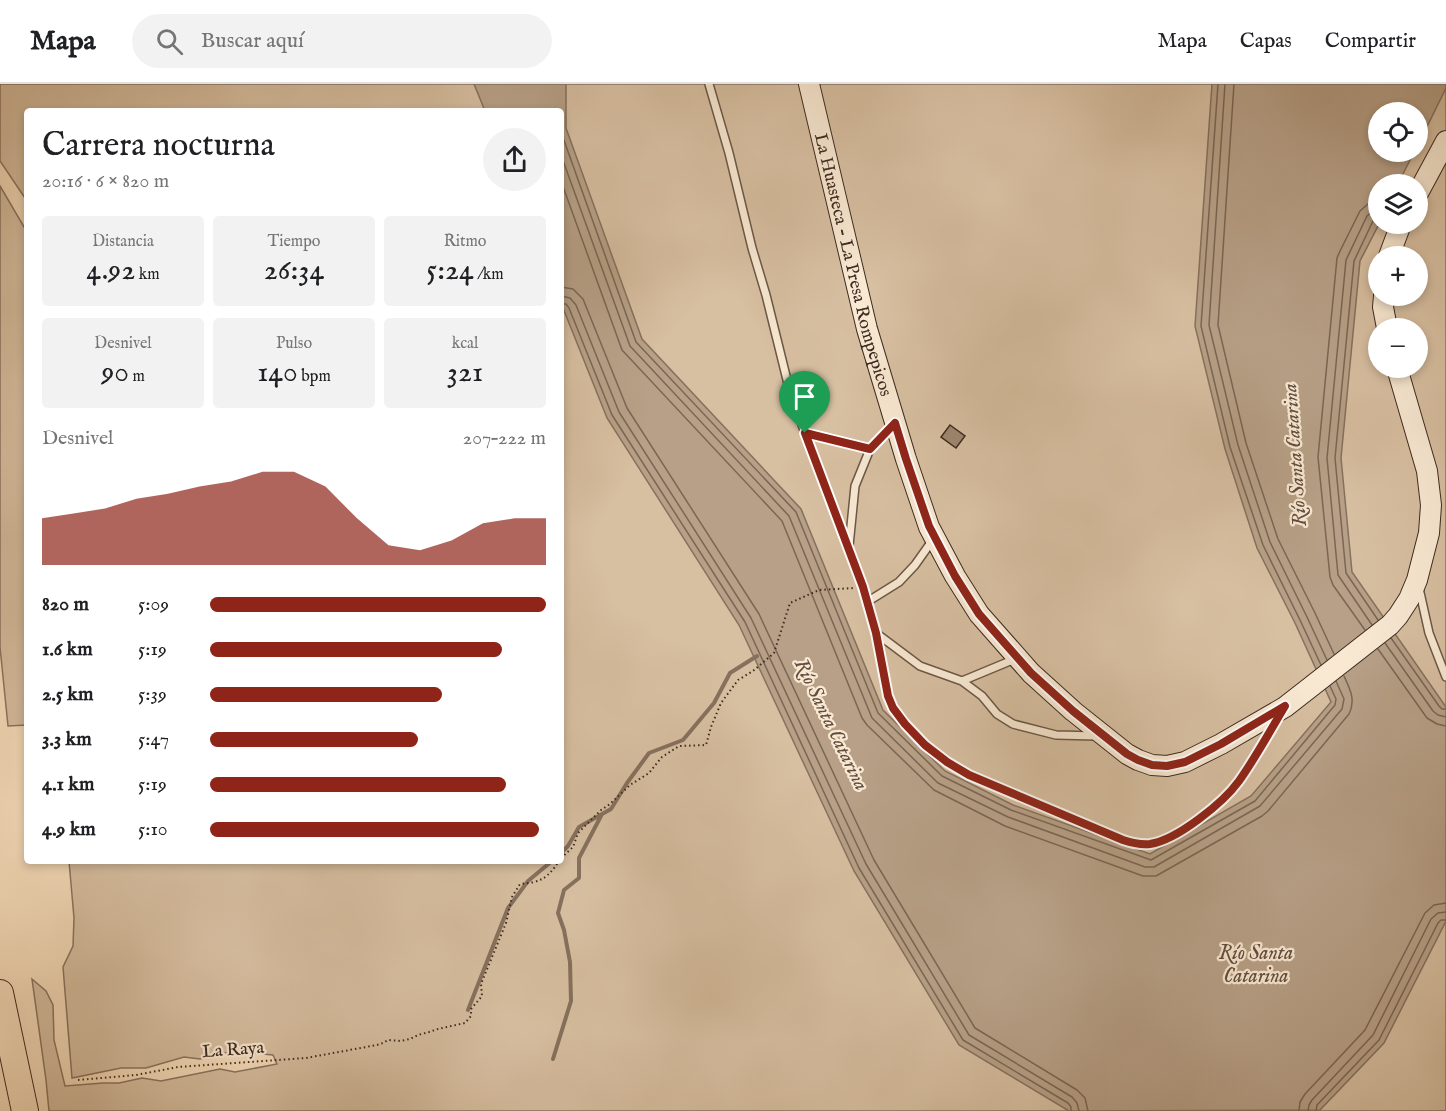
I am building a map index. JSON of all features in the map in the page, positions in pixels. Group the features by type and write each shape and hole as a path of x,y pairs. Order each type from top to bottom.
{"highway":[{"path":"0,993 25,1111"},
{"path":"0,1072 8,1111"}],"main road":[{"name":"La Huasteca - La Presa Rompepicos","path":"809,84 867,329 921,504 934,537 979,614 1017,658 1073,711 1127,754 1138,760 1152,765 1167,766 1185,762 1221,744 1285,706 1390,625 1398,616 1417,580 1429,533 1431,505 1427,471 1400,378"},
{"path":"1428,174 1446,141"}],"lane":[{"path":"709,84 789,388 863,587 876,633 888,696 893,708 905,724 925,745 969,775 1123,840 1150,844 1164,840 1193,823 1216,805 1238,783 1285,706"},
{"path":"849,548 855,486 870,449 895,423"},
{"path":"805,433 870,449"},
{"path":"867,602 899,582 915,566 934,537"},
{"path":"1417,580 1429,633 1446,677"},
{"path":"876,633 920,666 962,681 982,696 997,714 1013,724 1056,735 1105,737"},
{"path":"962,681 1017,658"}],"path":[{"path":"564,856 573,847 578,833 630,785 649,773 662,757 679,746 706,745 721,703 738,680 753,671 774,652 790,603 819,590 863,587"},
{"name":"La Raya","path":"78,1080 136,1075 178,1067 306,1058 377,1045 388,1040 400,1041 465,1023 471,1016 471,1009 482,996 481,984 506,923 512,897 520,884 539,882 557,864"}],"shaded area":[{"path":"0,84 1446,84 1446,1111 49,1111 32,979 46,991 53,1005 54,1040 65,1086 119,1083 142,1078 161,1081 220,1069 235,1072 277,1064 273,1055 224,1053 200,1059 184,1057 146,1068 121,1068 72,1078 63,967 73,946 74,918 69,864 564,864 564,108 24,108 24,197 0,161"},
{"path":"0,186 24,227 24,725 8,726 0,647"}],"water":[{"name":"Río Santa Catarina","path":"474,84 566,84 566,128 642,339 801,509 883,710 945,771 1013,805 1150,854 1251,796 1331,702 1257,548 1225,449 1195,326 1212,84 1446,84 1428,125 1428,102 1368,102 1368,162 1409,162 1403,174 1368,174 1368,234 1374,234 1360,261 1341,458 1352,572 1446,707 1446,921 1384,1043 1320,1110 1069,1111 959,1045 854,871 739,625 607,418 564,310 564,108 484,108"}],"building":[{"path":"950,425 965,436 956,448 941,437"}],"waterway":[{"path":"564,850 579,827 611,809 649,753 683,740 714,703 730,673 757,656"},
{"path":"553,1059 571,1001 570,962 558,913 564,890 579,878 579,858 601,816"},
{"path":"468,1010 508,908 528,881 548,864"}],"route":[{"path":"895,423 929,526 955,576 979,614 1031,673 1073,711 1127,754 1152,765 1167,766 1185,762 1221,744 1285,706 1238,783 1216,805 1193,823 1164,840 1150,844 1138,844 1123,840 969,775 925,745 905,724 893,708 888,696 876,633 863,587 805,433 870,449 895,423"}]}
